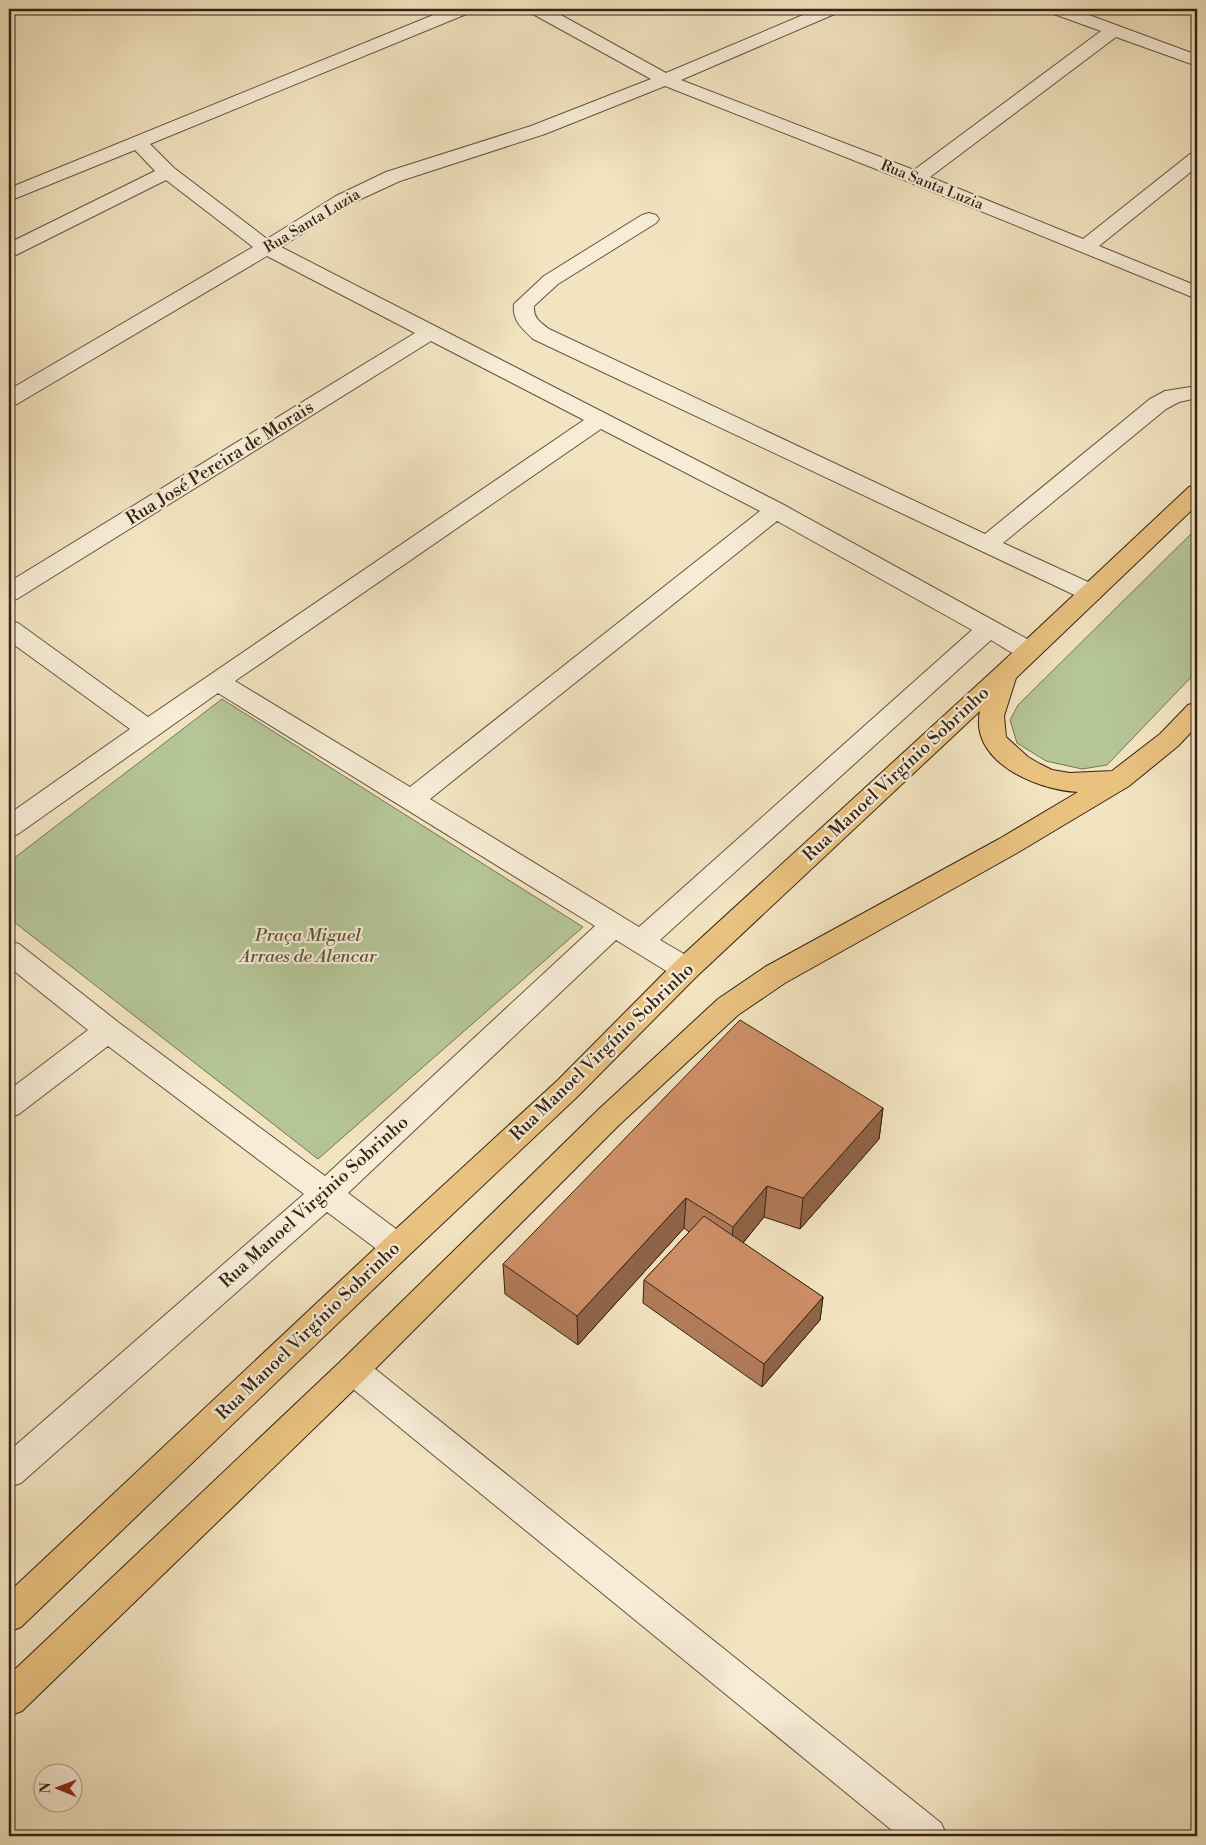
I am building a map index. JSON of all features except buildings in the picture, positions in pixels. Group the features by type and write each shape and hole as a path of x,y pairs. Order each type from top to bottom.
{"main road":[{"name":"Rua Manoel Virgínio Sobrinho","path":"9,1615 397,1246 568,1088 686,969 1006,673 1197,492"},
{"path":"1006,673 992,713 992,726 994,741 1013,759 1034,773 1057,782 1090,784 1120,779"},
{"path":"9,1699 353,1370 609,1117 728,1007 774,975 1008,846 1120,779 1169,740 1197,711"}],"street":[{"path":"9,195 463,9"},
{"name":"Rua Santa Luzia","path":"536,9 666,80 916,178 1197,293"},
{"name":"Rua Santa Luzia","path":"9,399 267,248 322,212 372,186 425,164 523,135 666,80 831,9"},
{"path":"1057,9 1197,61"},
{"path":"916,178 1114,30"},
{"path":"138,143 168,172 267,248 776,510 988,629 1030,650"},
{"path":"1085,247 1197,158"},
{"path":"9,251 168,172"},
{"path":"649,218 551,280 533,295 524,304 523,314 527,322 541,334 1091,593"},
{"name":"Rua José Pereira de Morais","path":"9,593 431,332"},
{"path":"987,544 1158,404 1173,396 1197,392"},
{"path":"9,827 217,681 600,419"},
{"path":"411,800 776,510"},
{"path":"9,629 148,729"},
{"path":"641,941 988,629"},
{"path":"217,681 686,969"},
{"name":"Rua Manoel Virginio Sobrinho","path":"9,1472 327,1193 614,925"},
{"path":"9,952 108,1030 397,1246"},
{"path":"9,1106 108,1030"},
{"path":"353,1370 928,1836"}],"green space":[{"path":"1197,528 1197,671 1107,765 1082,769 1046,761 1017,743 1010,720 1018,705"},
{"name":"Praça Miguel Arraes de Alencar","path":"222,699 583,927 318,1159 9,918 9,862"}]}
